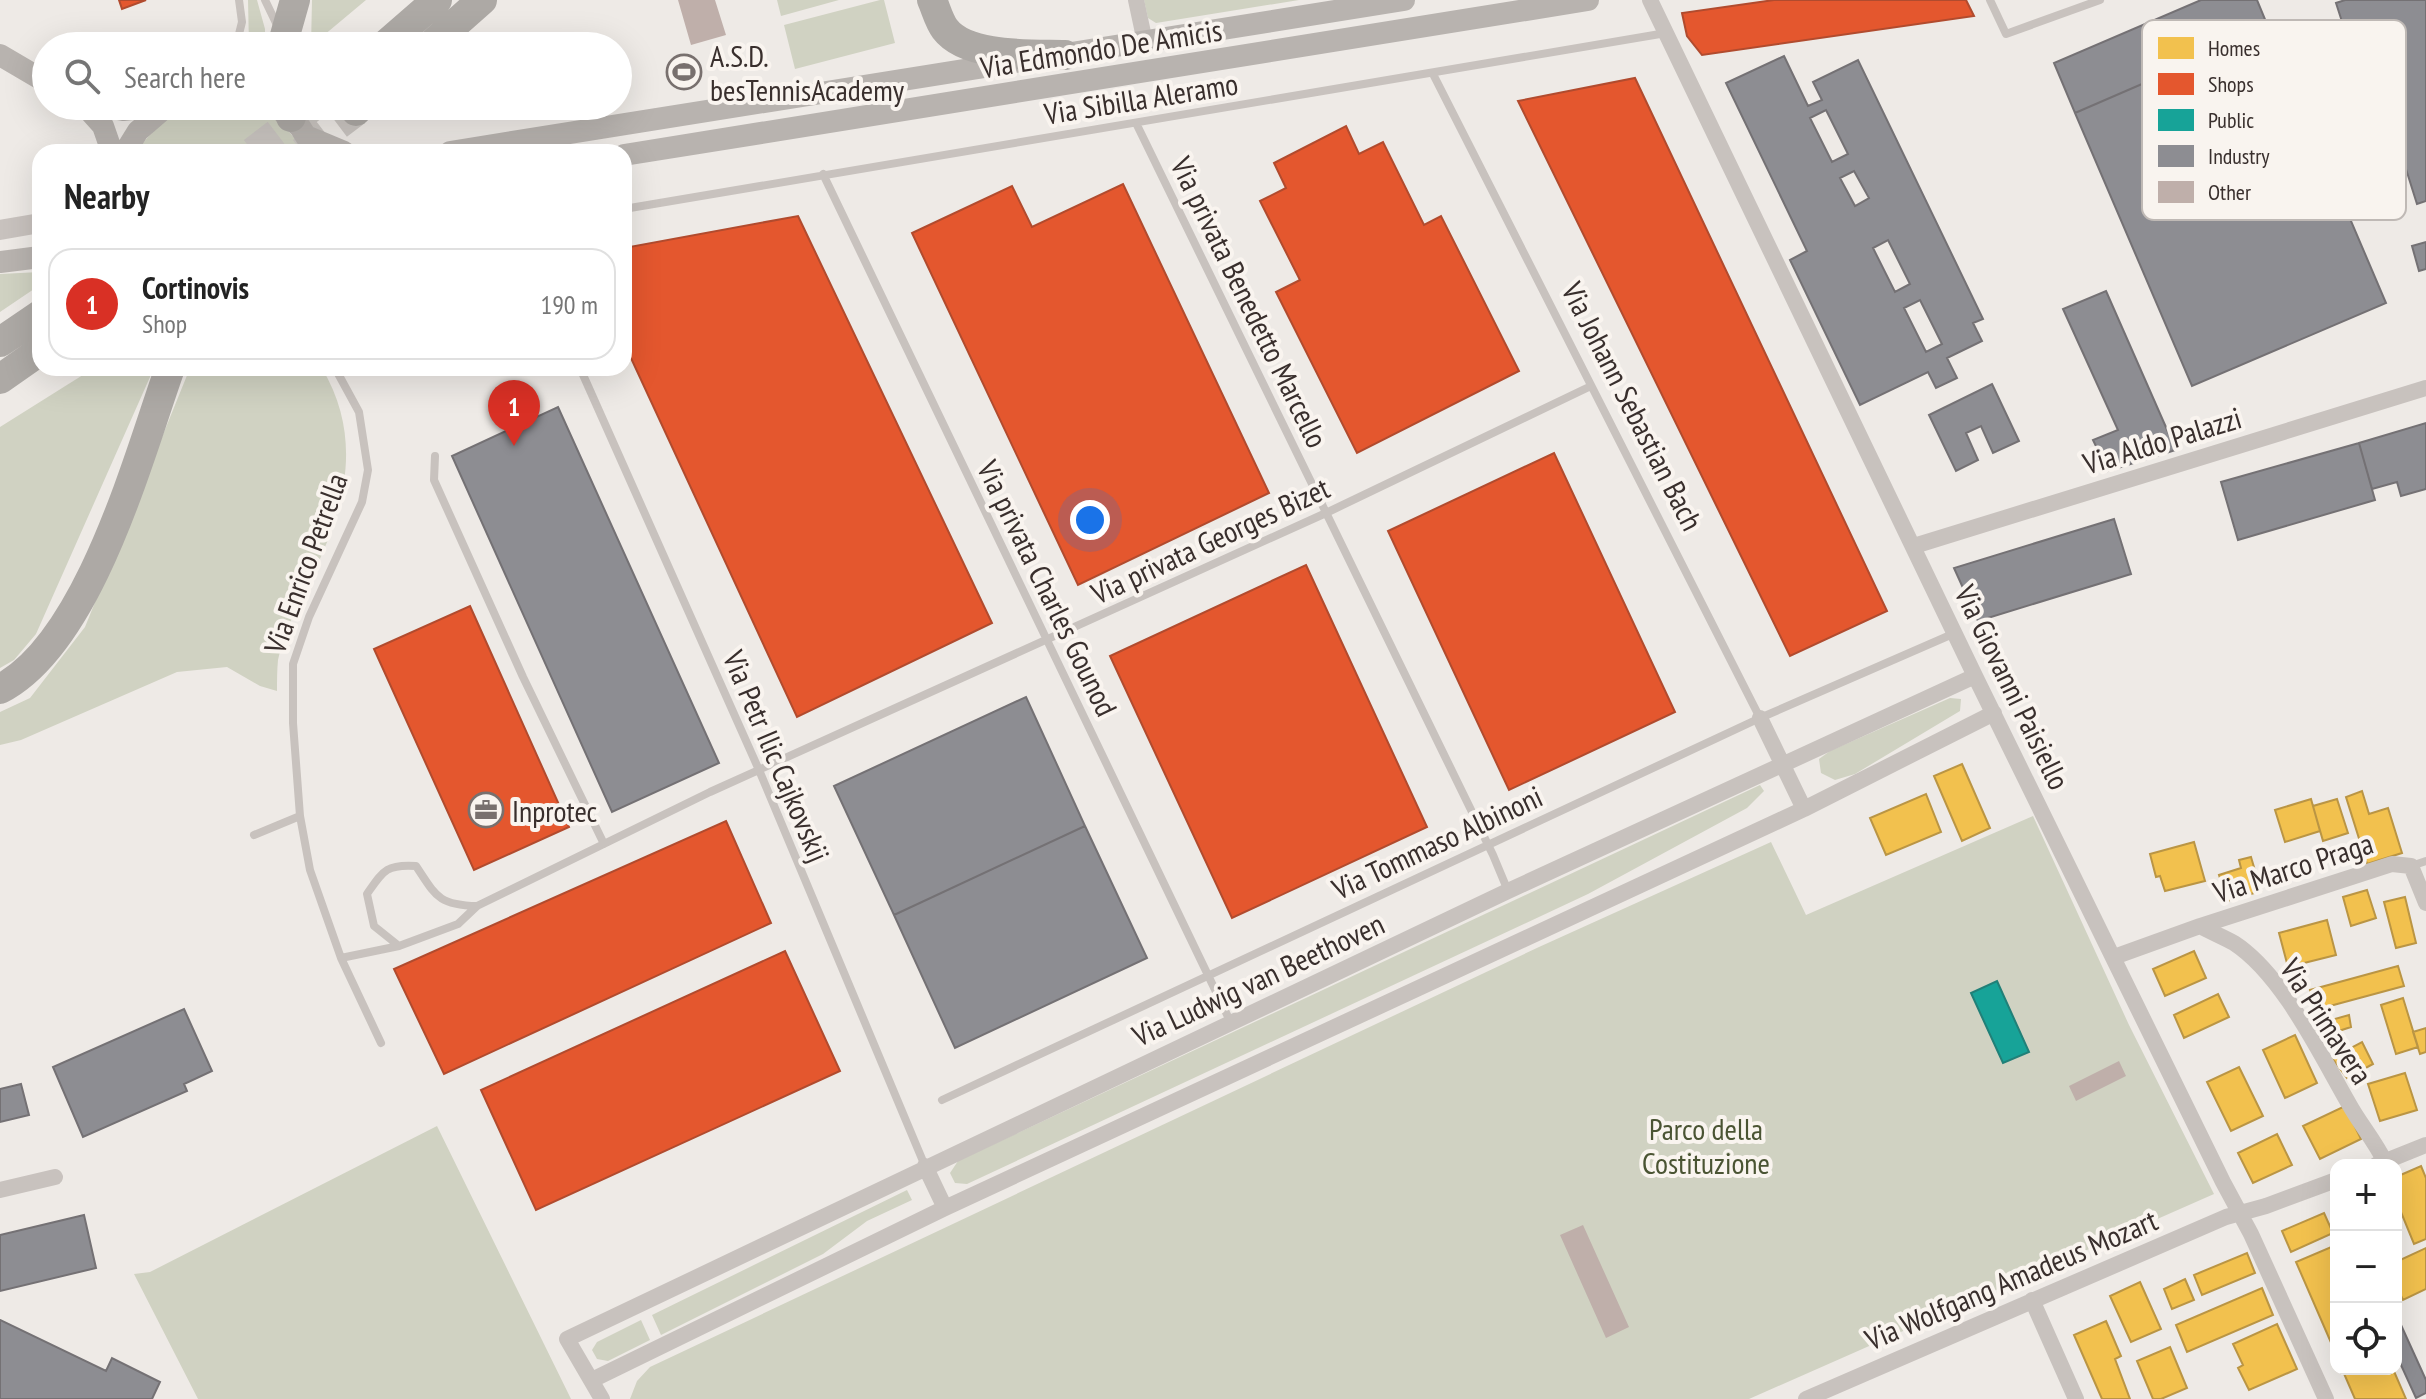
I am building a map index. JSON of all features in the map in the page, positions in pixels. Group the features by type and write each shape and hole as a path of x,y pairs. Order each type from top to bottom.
{"highway":[{"path":"285,32 295,0"},
{"path":"400,32 437,0"},
{"path":"446,32 482,0"},
{"path":"932,0 945,30 969,44 992,53 1065,55"},
{"path":"0,342 32,320"},
{"path":"0,379 32,357"},
{"path":"0,689 38,662 85,591 126,499 167,376"}],"main road":[{"name":"Via Edmondo De Amicis","path":"501,144 1404,0"},
{"name":"Via Edmondo De Amicis","path":"632,154 1588,0"},
{"path":"0,55 32,74"},
{"path":"98,120 109,144"},
{"path":"130,144 138,131 151,120"},
{"path":"295,124 330,144"},
{"path":"0,262 32,258"}],"street":[{"path":"1136,0 1145,42"},
{"name":"Via Giovanni Paisiello","path":"1650,0 1975,676 2239,1213 2326,1399"},
{"path":"0,230 32,224"},
{"name":"Via Aldo Palazzi","path":"1914,546 2426,388"},
{"name":"Via Ludwig van Beethoven","path":"592,1380 567,1339 1508,891 1975,676"},
{"path":"602,1399 592,1380 945,1208 1804,809 1994,713"},
{"name":"Via Johann Sebastian Bach","path":"1760,718 1804,809"},
{"name":"Via Marco Praga","path":"2200,926 2392,864 2418,863 2426,903"},
{"path":"2114,957 2200,926"},
{"name":"Via Primavera","path":"2200,926 2235,944 2262,969 2289,1002 2362,1127 2377,1146 2379,1159"},
{"path":"2390,1159 2426,1145"},
{"path":"925,1166 945,1208"},
{"path":"0,1190 55,1177"},
{"name":"Via Wolfgang Amadeus Mozart","path":"1806,1399 2239,1213 2330,1182"},
{"path":"2032,1300 2076,1399"}],"lane":[{"path":"239,0 242,22 240,32"},
{"path":"265,0 278,32"},
{"path":"1990,0 2006,34 2100,0"},
{"name":"Via Sibilla Aleramo","path":"632,208 1666,33"},
{"name":"Via Johann Sebastian Bach","path":"1433,74 1760,718"},
{"name":"Via privata Benedetto Marcello","path":"1136,123 1508,891"},
{"name":"Via privata Charles Gounod","path":"823,174 1231,1023"},
{"name":"Via Enrico Petrella","path":"339,376 359,412 368,470 362,502 309,617 293,664 293,723 300,816 310,870 341,958 381,1043"},
{"name":"Via Petr Ilic Cajkovskij","path":"584,376 759,770 925,1166"},
{"name":"Via privata Georges Bizet","path":"399,946 458,924 477,906 759,770 1326,513 1591,386"},
{"path":"435,456 434,480 523,677 604,844"},
{"name":"Via Tommaso Albinoni","path":"942,1100 1760,718 1955,633"},
{"path":"254,835 300,816"},
{"path":"399,946 374,926 367,894 383,870 398,865 416,866 436,895 453,905 477,906"},
{"path":"341,958 399,946"}],"green space":[{"path":"248,0 257,0 265,32 249,32"},
{"path":"312,0 366,0 328,32 311,32"},
{"path":"777,0 839,0 781,16"},
{"path":"884,0 895,43 795,69 784,25"},
{"path":"1144,0 1299,0 1156,23 1148,18"},
{"path":"166,120 276,120 299,144 143,144"},
{"path":"32,272 32,290 0,312 0,274"},
{"path":"81,376 150,376 36,634 14,660 0,668 0,427"},
{"path":"187,376 326,376 343,420 346,446 341,497 325,548 284,638 278,660 277,691 260,686 227,667 177,672 21,740 0,745 0,712 30,698 85,627"},
{"path":"1950,698 1961,699 1960,711 1855,774 1835,780 1821,773 1819,759 1830,751"},
{"path":"1760,785 1764,791 1747,808 1588,894 967,1184 955,1183 950,1173 958,1161"},
{"name":"Parco della Costituzione","path":"2033,816 2129,1025 2214,1194 1749,1399 630,1399 637,1381 650,1367 1539,947 1771,842 1806,915"},
{"path":"437,1126 571,1399 198,1399 134,1274 150,1272"},
{"path":"907,1190 912,1200 867,1221 823,1254 661,1335 652,1315"},
{"path":"641,1320 650,1340 608,1361 597,1359 592,1350 597,1342"}],"building: Homes":[{"path":"1962,764 1990,828 1962,841 1934,776"},
{"path":"2362,791 2369,814 2388,808 2402,853 2367,864 2346,797"},
{"path":"1926,794 1941,832 1886,855 1870,818"},
{"path":"2311,799 2320,831 2285,842 2275,810"},
{"path":"2337,799 2348,833 2323,841 2313,806"},
{"path":"2194,842 2205,881 2165,891 2160,876 2156,877 2150,854"},
{"path":"2251,857 2261,891 2227,901 2219,875 2241,868 2239,860"},
{"path":"2367,890 2376,918 2351,926 2343,897"},
{"path":"2405,897 2416,943 2396,948 2384,902"},
{"path":"2327,920 2336,955 2288,967 2279,933"},
{"path":"2194,951 2206,978 2165,996 2153,969"},
{"path":"2398,966 2404,986 2315,1010 2310,990"},
{"path":"2218,994 2229,1017 2184,1038 2174,1015"},
{"path":"2403,998 2418,1047 2396,1054 2381,1005"},
{"path":"2349,1015 2351,1027 2317,1038 2310,1026"},
{"path":"2426,1028 2426,1052 2420,1054 2413,1032"},
{"path":"2295,1035 2317,1083 2285,1098 2263,1050"},
{"path":"2362,1042 2373,1064 2347,1078 2332,1058"},
{"path":"2239,1067 2263,1116 2231,1131 2207,1082"},
{"path":"2405,1073 2417,1110 2380,1121 2368,1084"},
{"path":"2345,1106 2361,1139 2320,1159 2303,1126"},
{"path":"2277,1134 2292,1165 2253,1183 2238,1153"},
{"path":"2421,1166 2426,1178 2426,1239 2414,1244 2402,1215 2402,1174"},
{"path":"2324,1213 2330,1226 2330,1234 2291,1252 2282,1231"},
{"path":"2330,1248 2330,1340 2296,1262"},
{"path":"2426,1248 2426,1289 2403,1300 2402,1298 2402,1259"},
{"path":"2247,1253 2255,1273 2202,1295 2194,1275"},
{"path":"2185,1279 2194,1300 2172,1309 2164,1289"},
{"path":"2140,1282 2161,1329 2131,1342 2110,1296"},
{"path":"2262,1288 2273,1315 2187,1352 2176,1325"},
{"path":"2106,1321 2121,1356 2115,1359 2130,1399 2102,1399 2074,1335"},
{"path":"2277,1324 2297,1369 2249,1390 2238,1368 2243,1365 2233,1344"},
{"path":"2170,1347 2187,1388 2161,1399 2153,1399 2137,1361"},
{"path":"2345,1375 2396,1375 2406,1399 2355,1399"}],"building: Shops":[{"path":"119,0 146,0 122,9"},
{"path":"1774,0 1966,0 1974,16 1702,55 1687,36 1682,13"},
{"path":"1635,78 1887,611 1790,656 1518,101"},
{"path":"1346,126 1359,154 1383,142 1424,225 1441,216 1519,371 1357,453 1276,292 1300,280 1260,201 1286,188 1274,163"},
{"path":"1123,184 1269,493 1078,585 912,233 1012,186 1032,227"},
{"path":"798,216 992,623 797,717 632,360 632,247"},
{"path":"1554,453 1675,712 1509,790 1388,531"},
{"path":"1306,565 1427,827 1232,918 1110,656"},
{"path":"470,606 569,827 474,870 374,649"},
{"path":"726,821 771,923 444,1074 394,969"},
{"path":"785,951 840,1071 536,1210 481,1090"}],"building: Public":[{"path":"1997,981 2029,1052 2003,1063 1971,993"}],"building: Industry":[{"path":"2201,0 2257,0 2265,20 2154,20"},
{"path":"2345,0 2426,0 2426,201 2417,204 2406,169 2406,20 2341,20 2336,3"},
{"path":"2142,25 2142,84 2075,113 2054,63"},
{"path":"1784,56 1808,106 1822,100 1813,82 1858,60 1983,319 1973,323 1982,341 1947,358 1957,378 1936,388 1928,372 1860,405 1790,260 1807,251 1726,83","holes":["1826,110 1848,154 1832,162 1810,118","1854,171 1869,198 1855,206 1840,178","1888,240 1910,284 1895,292 1873,248","1920,300 1942,344 1926,352 1904,308"]},
{"path":"2142,84 2142,220 2351,220 2386,303 2192,386 2075,113"},
{"path":"2426,242 2426,269 2419,271 2412,246"},
{"path":"2106,291 2176,450 2108,471 2093,440 2118,430 2063,309"},
{"path":"1992,384 2019,441 1993,453 1981,426 1966,433 1978,460 1956,471 1929,415"},
{"path":"558,407 719,763 612,812 452,456"},
{"path":"2426,423 2426,489 2401,496 2397,482 2372,489 2359,443"},
{"path":"2359,443 2375,500 2238,540 2221,482"},
{"path":"2114,519 2131,574 1978,621 1954,568"},
{"path":"1026,697 1085,826 894,915 834,786"},
{"path":"1085,826 1147,958 955,1048 894,915"},
{"path":"184,1009 212,1071 184,1084 187,1091 83,1137 53,1067"},
{"path":"21,1084 29,1115 0,1122 0,1089"},
{"path":"84,1215 96,1268 0,1291 0,1235"},
{"path":"0,1320 106,1371 112,1358 160,1382 152,1399 0,1399"},
{"path":"2402,1327 2426,1380 2426,1393 2416,1398 2402,1367"}],"building: Other":[{"path":"678,0 715,0 726,35 691,45"},
{"path":"2119,1061 2126,1076 2076,1101 2069,1086"},
{"path":"1583,1225 1629,1327 1606,1338 1560,1235"}],"tunnel":[{"path":"263,144 295,120"},
{"path":"313,144 344,120"}],"place":[{"name":"A.S.D. besTennisAcademy","path":"684,72"},
{"name":"Cortinovis","path":"514,446"},
{"name":"Inprotec","path":"486,810"}]}
